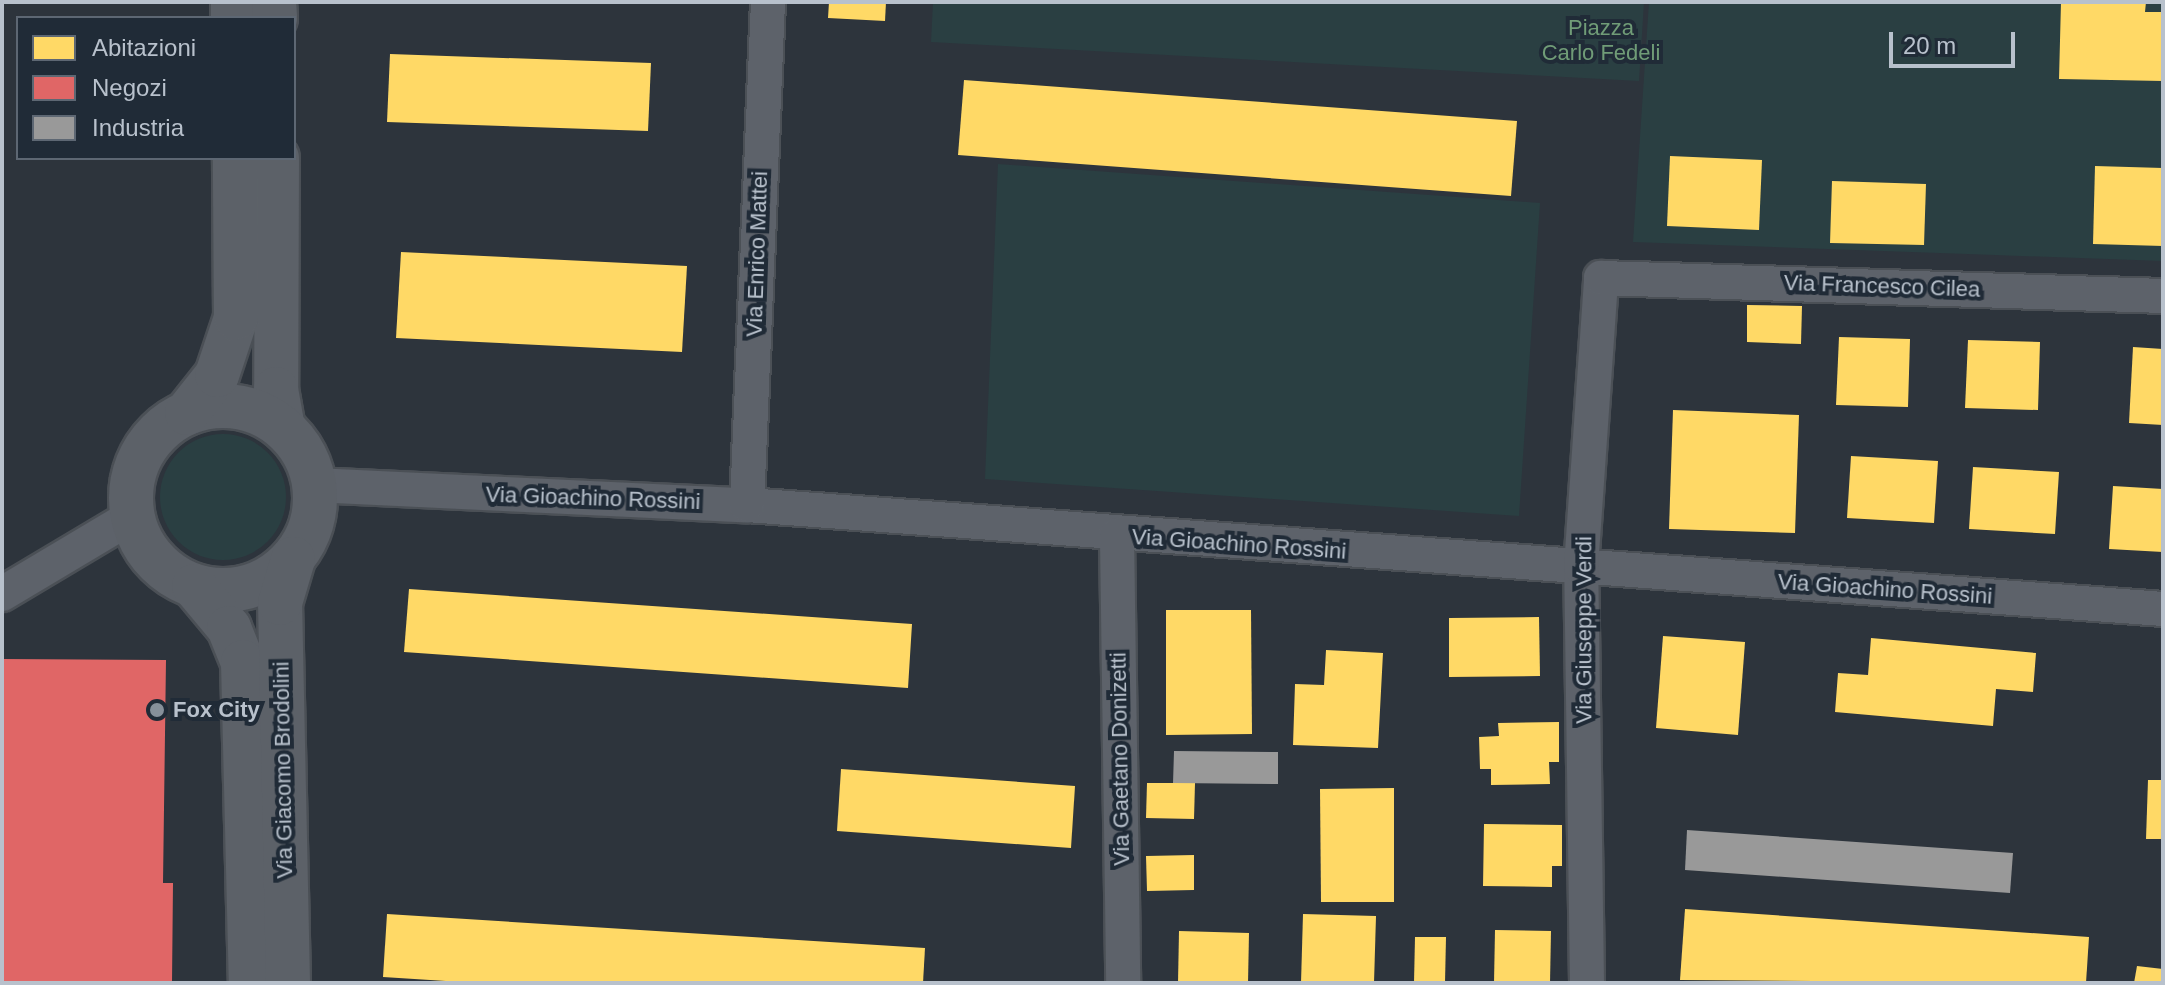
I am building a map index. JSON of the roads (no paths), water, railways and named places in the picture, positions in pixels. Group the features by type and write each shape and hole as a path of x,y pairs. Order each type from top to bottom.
{"main road":[{"path":"187,413 233,406 259,412 283,427 303,450 315,485 311,527 293,559 267,580 245,588 194,586 157,563 133,516 132,487 140,457 158,432 187,413 217,375 236,318 235,160"},
{"path":"277,160 276,389 283,427"},
{"name":"Via Giacomo Brodolini","path":"288,983 280,603 293,559"},
{"name":"Via Giacomo Brodolini","path":"194,586 229,628 243,662 251,983"}],"street":[{"name":"Via Enrico Mattei","path":"747,505 768,2"},
{"name":"Via Francesco Cilea","path":"1601,278 2163,296"},
{"name":"Via Giuseppe Verdi","path":"1587,983 1581,567 1601,278"},
{"name":"Via Gioachino Rossini","path":"315,485 747,505 1117,535 2163,609"},
{"path":"2,594 133,516"},
{"name":"Via Gaetano Donizetti","path":"1117,535 1123,983"}],"place":[{"name":"Fox City","path":"157,710"}],"park label":[{"name":"Piazza Carlo Fedeli","path":"1601,40"}]}
